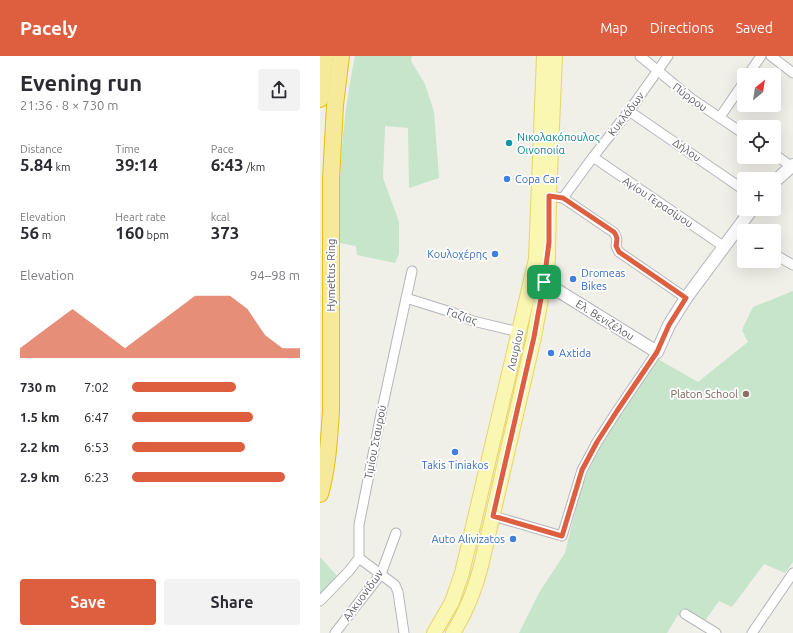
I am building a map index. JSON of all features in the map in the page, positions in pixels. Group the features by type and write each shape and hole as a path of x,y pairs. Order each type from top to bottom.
{"highway":[{"name":"Hymettus Ring","path":"320,494 327,467 331,411 331,179 325,56"},
{"name":"Hymettus Ring","path":"327,102 340,56"},
{"path":"327,102 347,56"}],"main road":[{"name":"Λαυρίου","path":"453,633 464,615 475,589 534,337 538,281 538,197 544,56"},
{"name":"Λαυρίου","path":"434,633 452,602 464,567 518,332 538,281 549,242 549,196 555,56"}],"street":[{"name":"Πύρρου","path":"640,56 692,99 737,129"},
{"name":"Κυκλάδων","path":"563,198 629,111 668,56"},
{"path":"753,68 761,56"},
{"path":"771,56 793,73"},
{"path":"720,117 737,92"},
{"name":"Δήλου","path":"629,111 737,185"},
{"name":"Αγίου Γερασίμου","path":"593,157 724,246"},
{"path":"781,159 792,166 781,176"},
{"path":"549,196 563,198 614,232 617,240 616,246 619,252 686,298"},
{"path":"493,516 562,536 582,470 597,442 657,352 669,325 686,298 724,246 737,234"},
{"path":"781,258 793,265"},
{"name":"Τιμίου Σταυρού","path":"359,558 359,526 381,414 412,271"},
{"name":"Ελ. Βενιζέλου","path":"538,281 657,352"},
{"name":"Γαζίας","path":"406,298 454,313 473,321 518,332"},
{"name":"Αλκυονίδων","path":"335,633 381,574 396,533"},
{"path":"320,601 349,571 359,558 395,585 398,592 404,633"},
{"path":"752,633 793,572"},
{"path":"685,614 716,633"}],"green space":[{"path":"355,56 412,56 411,61 425,84 434,112 439,178 409,188 408,128 385,126 383,178 399,222 399,254 395,263 357,255 356,246 340,243 340,173 344,126"},
{"path":"793,291 793,562 785,573 764,564 732,607 719,601 699,629 678,615 667,633 519,633 539,593 565,553 581,488 599,445 656,358 698,382 748,342 742,330 753,307"},
{"path":"320,557 339,578 320,596"}],"place":[{"name":"Νικολακόπουλος Οινοποιία","path":"509,143"},
{"name":"Copa Car","path":"507,179"},
{"name":"Κουλοχέρης","path":"495,254"},
{"name":"Dromeas Bikes","path":"573,279"},
{"name":"Axtida","path":"551,353"},
{"name":"Platon School","path":"746,394"},
{"name":"Takis Tiniakos","path":"455,452"},
{"name":"Auto Alivizatos","path":"513,539"}],"route":[{"path":"549,196 563,198 614,232 617,240 616,249 619,252 686,298 669,325 657,352 597,442 582,470 562,536 493,516 534,337 544,282 548,260 549,196"}]}
